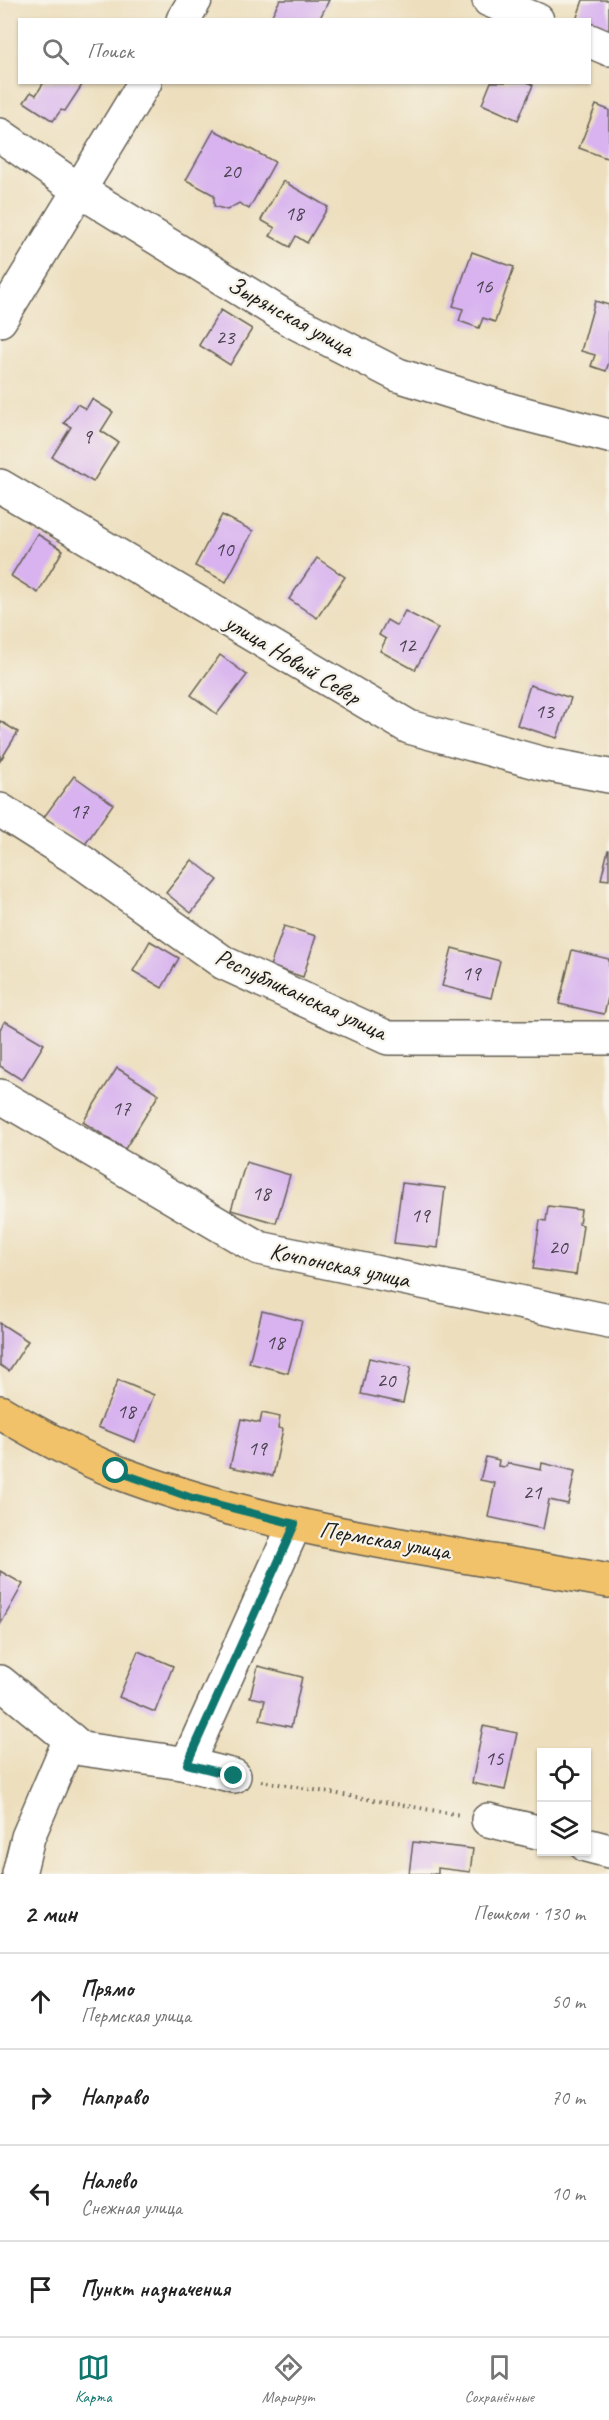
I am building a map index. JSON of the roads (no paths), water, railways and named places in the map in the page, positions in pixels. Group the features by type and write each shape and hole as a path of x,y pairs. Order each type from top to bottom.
{"main road":[{"name":"Пермская улица","path":"0,1412 33,1431 116,1471 192,1498 295,1524 609,1581"}],"street":[{"path":"184,18 195,0"},
{"path":"489,0 532,18"},
{"path":"591,41 609,49"},
{"path":"0,320 144,84"},
{"name":"Зырянская улица","path":"0,135 80,190 289,319 398,375 513,411 609,436"},
{"name":"улица Новый Север","path":"0,486 409,727 544,764 609,776"},
{"name":"Республиканская улица","path":"0,810 82,862 224,963 388,1038 609,1038"},
{"name":"Кочпонская улица","path":"0,1096 259,1248 609,1321"},
{"path":"187,1764 295,1524"},
{"path":"0,1682 82,1749 187,1764 234,1776"},
{"path":"19,1874 28,1837 70,1739"},
{"path":"488,1820 537,1832"},
{"path":"591,1846 609,1851"}]}
